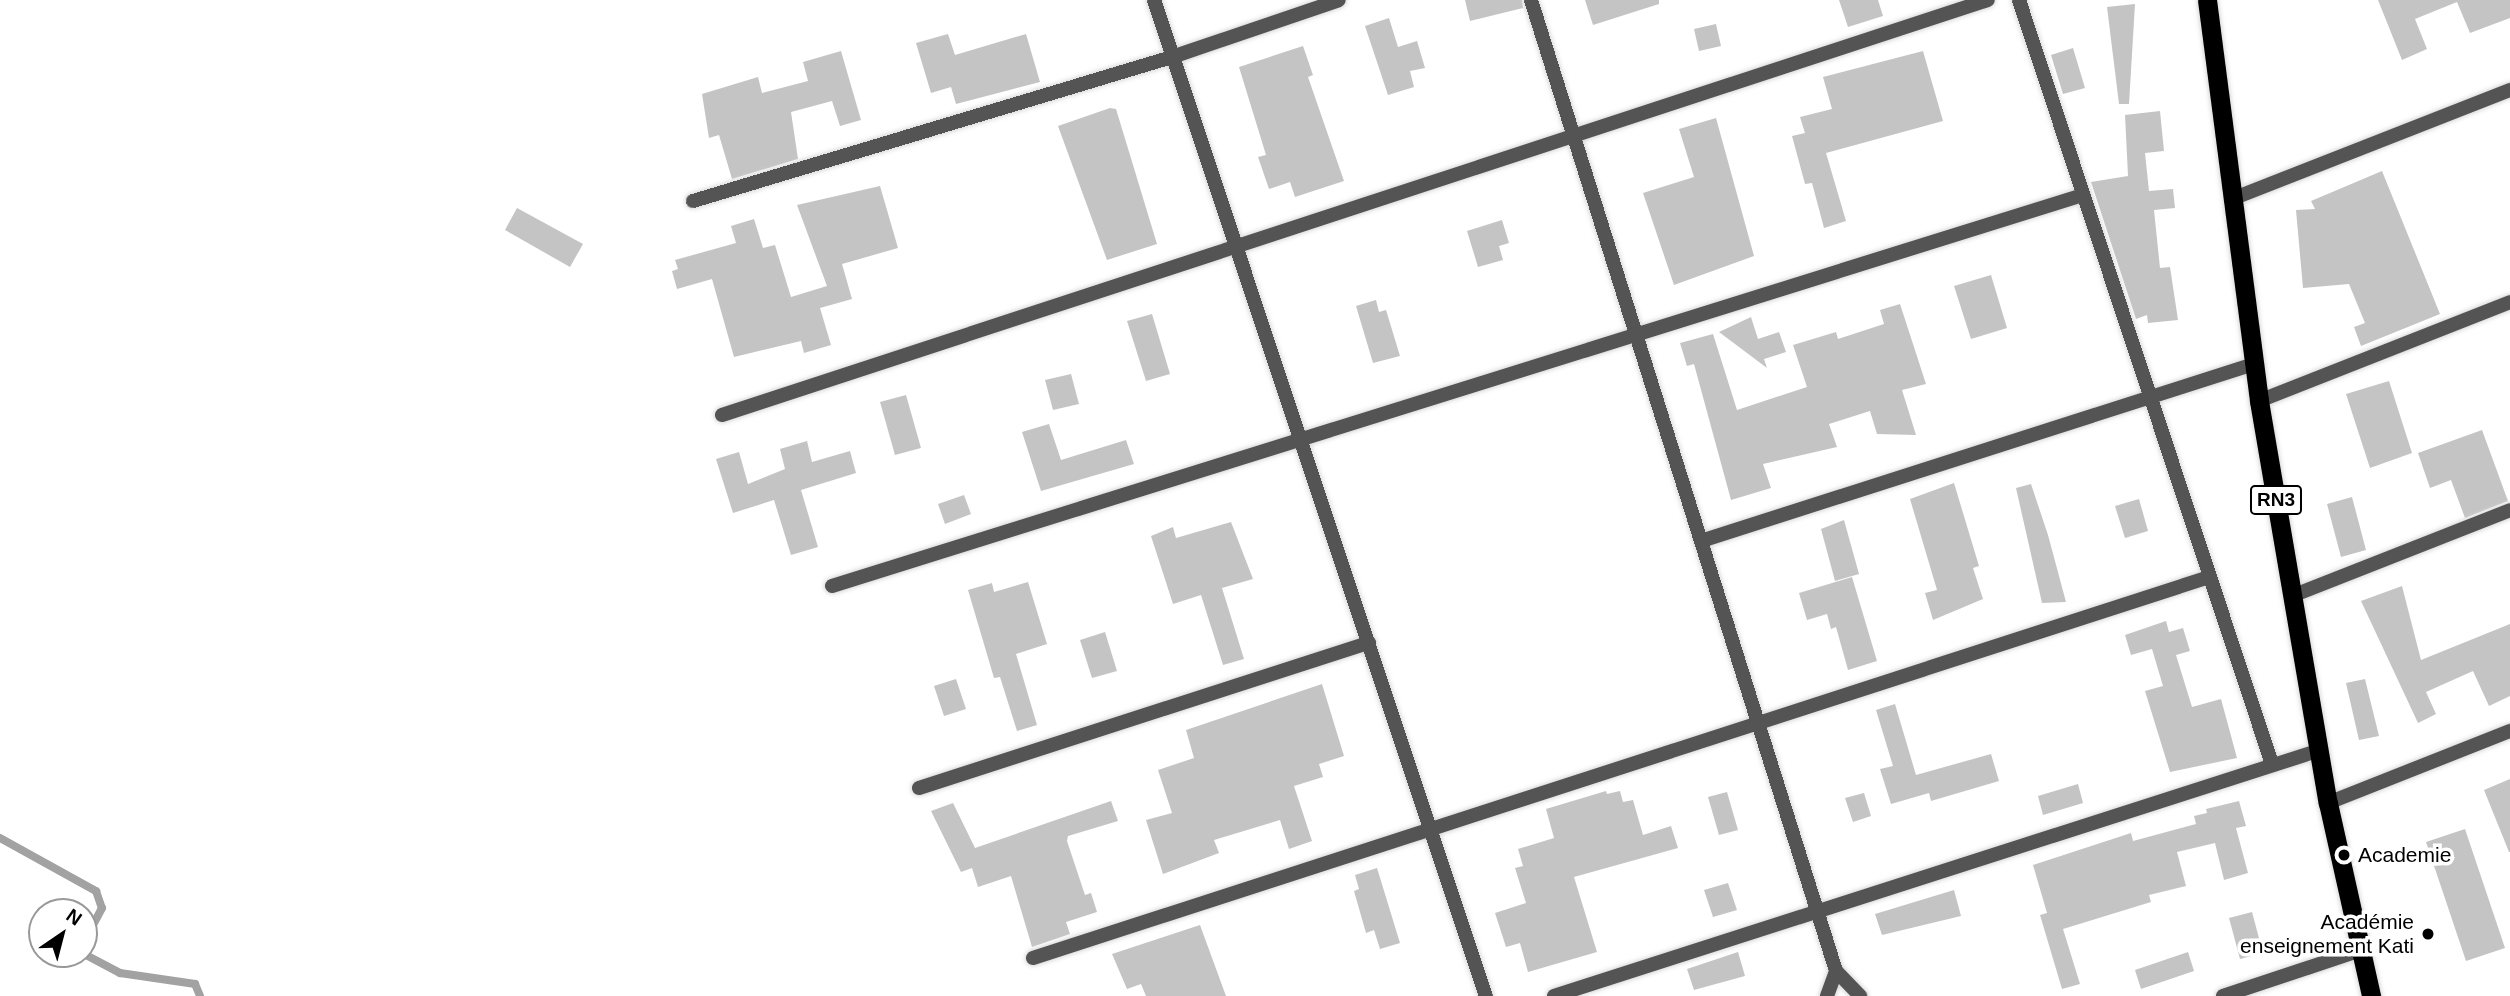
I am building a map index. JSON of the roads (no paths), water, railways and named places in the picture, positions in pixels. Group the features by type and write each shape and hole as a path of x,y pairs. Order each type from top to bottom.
{"highway":[{"name":"RN3","path":"2207,0 2259,401 2328,803 2371,996"}],"street":[{"path":"1154,0 1486,996"},
{"path":"693,201 1172,57 1339,0"},
{"path":"1531,0 1836,971 1860,996"},
{"path":"722,415 1988,0"},
{"path":"2019,0 2272,764"},
{"path":"2232,199 2510,90"},
{"path":"832,586 2083,195"},
{"path":"2259,401 2510,302"},
{"path":"1701,541 2254,364"},
{"path":"2292,596 2510,510"},
{"path":"1033,958 2209,577"},
{"path":"919,788 1368,643"},
{"path":"2328,803 2510,731"},
{"path":"1554,996 2319,750"},
{"path":"2223,996 2361,950"},
{"path":"1827,996 1836,971"}],"waterway":[{"path":"0,838 96,891 102,908 98,916"},
{"path":"98,961 120,973 195,984 200,996"}],"place":[{"name":"Academie","path":"2344,855"},
{"name":"Académie enseignement Kati","path":"2428,934"}]}
